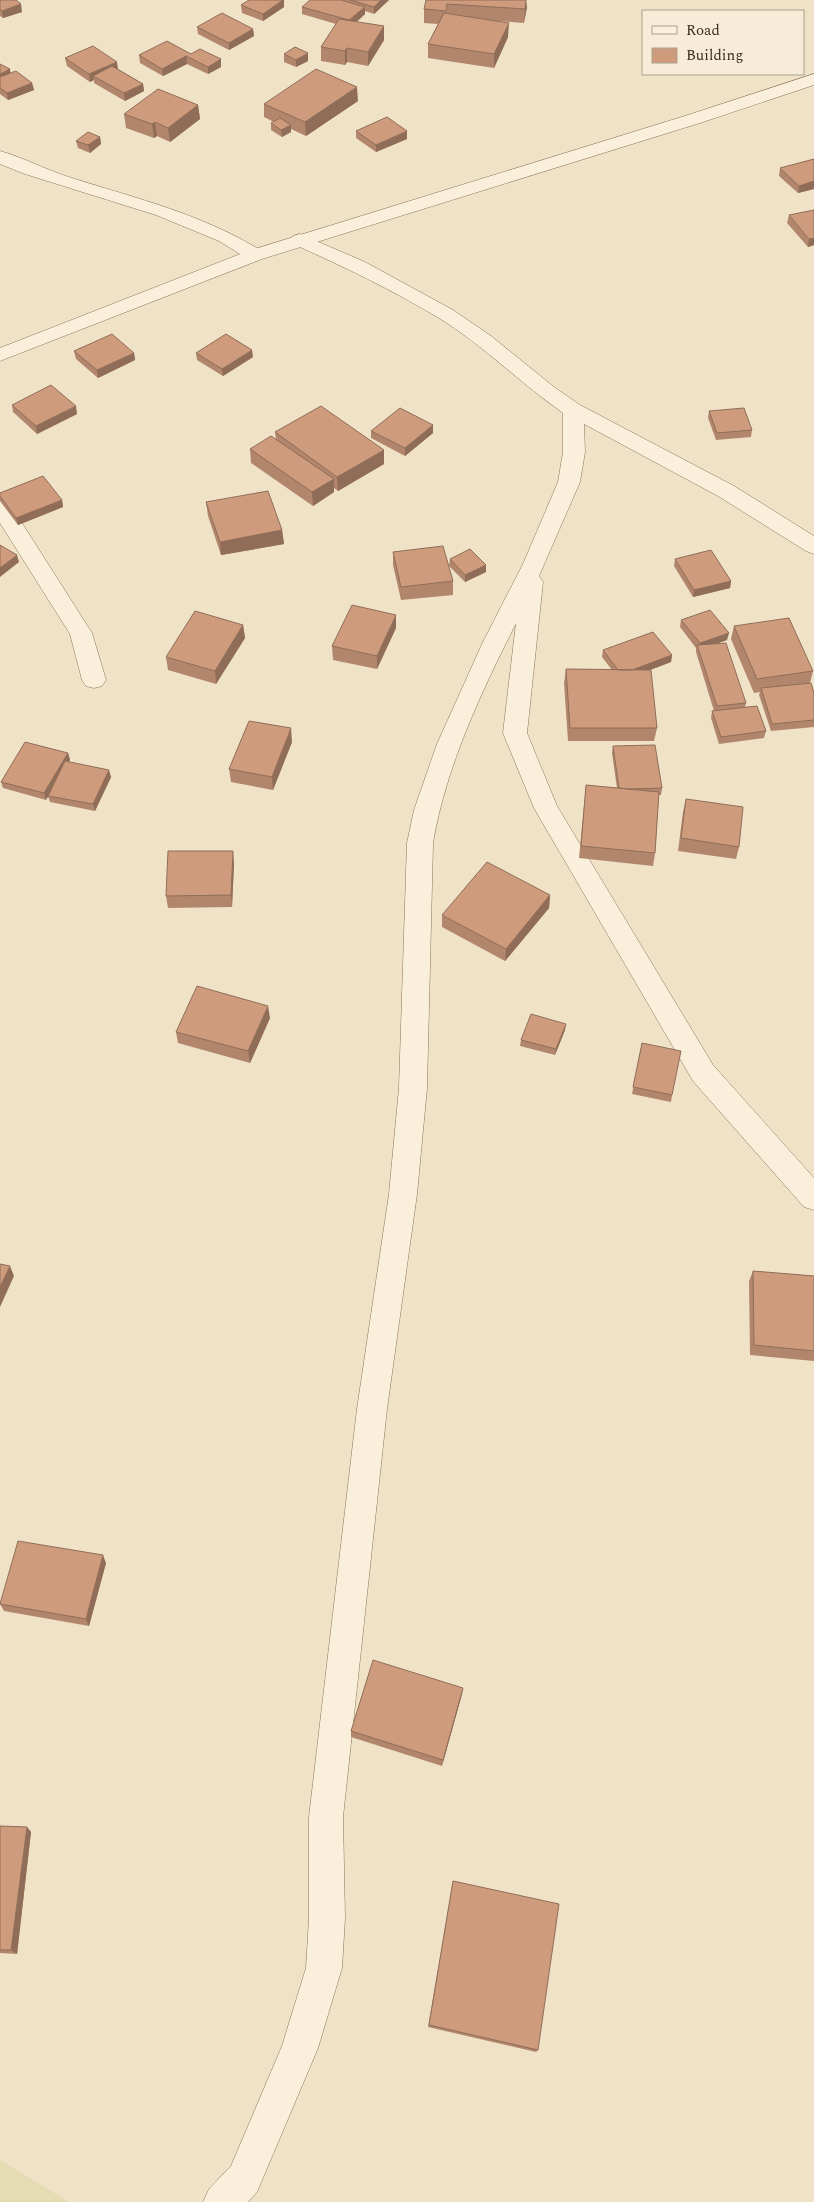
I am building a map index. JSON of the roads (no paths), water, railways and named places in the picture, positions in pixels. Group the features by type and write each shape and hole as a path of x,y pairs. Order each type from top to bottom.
{"street":[{"path":"0,355 255,254 694,119 814,79"},
{"path":"0,157 34,172 187,219 233,239 255,254"},
{"path":"300,240 358,266 446,314 484,340 547,392 573,410 726,491 814,546"},
{"path":"222,2202 244,2179 300,2048 324,1968 327,1918 326,1817 372,1410 403,1194 413,1088 420,844 424,818 449,744 494,644 534,564 569,482 574,452 573,410"},
{"path":"0,506 81,633 94,680"},
{"path":"534,564 514,733 546,808 703,1073 814,1198"}]}
